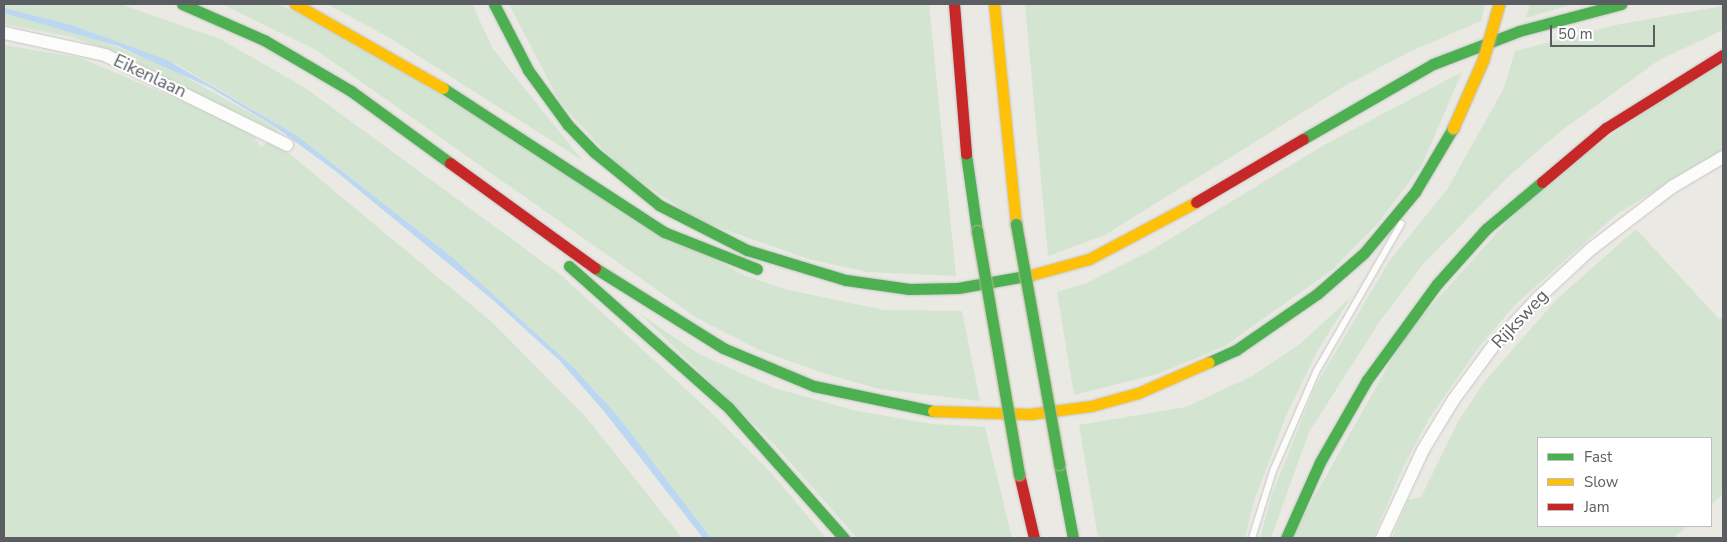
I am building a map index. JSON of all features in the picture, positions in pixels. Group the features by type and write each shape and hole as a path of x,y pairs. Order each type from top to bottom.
{"highway":[{"path":"182,4 297,58 405,128 492,193 661,311 766,368 849,396 978,417 1091,406 1138,393 1236,350 1318,294 1364,253 1415,192 1438,157 1484,60 1499,4"},
{"path":"295,4 416,70 664,232 769,273"},
{"path":"494,4 510,39 548,98 594,152 624,178 692,224 748,250 846,280 909,289 958,288 1050,271 1090,259 1269,160 1433,64 1519,31 1621,4"},
{"path":"954,4 962,127 1019,474 1034,538"},
{"path":"994,4 1016,224 1072,538"},
{"path":"1286,538 1320,462 1367,380 1437,284 1486,229 1606,128 1723,55"},
{"path":"823,287 902,296 943,296 1008,291 1038,283 1099,262 1143,241 1207,204 1269,160"},
{"path":"492,193 728,407 844,538"}],"street":[{"name":"Eikenlaan","path":"4,33 105,55 287,145"},
{"name":"Rijksweg","path":"1382,538 1423,450 1454,399 1494,345 1536,299 1591,249 1672,188 1723,157"}],"lane":[{"path":"1252,538 1273,471 1316,372 1438,157"}],"green space":[{"path":"4,4 120,4 220,39 304,87 561,275 714,415 773,475 826,538 711,538 617,415 572,366 453,258 296,135 178,65 72,25 4,8"},
{"path":"222,4 279,4 334,31 741,274 784,289 884,310 962,311 980,401 879,389 826,374 761,351 697,318 316,50"},
{"path":"327,4 472,4 493,49 582,160 390,38"},
{"path":"509,4 929,4 956,276 868,272 808,259 698,220 619,167 559,101"},
{"path":"1025,4 1485,4 1481,21 1409,52 1343,87 1105,235 1048,256"},
{"path":"1530,4 1572,4 1526,18"},
{"path":"1723,6 1723,30 1659,60 1561,131 1509,176 1424,263 1380,321 1309,432 1271,538 1260,538 1272,494 1316,385 1390,260 1448,188 1504,88 1515,51 1620,24"},
{"path":"4,13 75,31 164,65 274,126 286,141 119,53 71,37 4,24"},
{"path":"4,45 81,58 231,122 253,135 261,147 268,142 279,145 493,323 586,417 682,538 4,538"},
{"path":"1723,56 1723,150 1617,214 1516,304 1479,347 1430,417 1404,465 1373,538 1291,538 1406,334 1539,186"},
{"path":"1462,72 1422,165 1379,222 1332,270 1225,346 1158,374 1074,395 1057,292 1087,283 1150,251 1324,145"},
{"path":"1636,229 1719,319 1723,317 1723,494 1712,504 1712,437 1537,437 1537,527 1687,527 1673,538 1392,538 1408,500 1421,497 1459,420 1485,381 1557,299"},
{"path":"1351,297 1318,350 1286,416 1254,501 1245,538 1098,538 1079,425 1186,407 1252,376 1300,344"},
{"path":"639,313 697,353 774,388 857,411 932,424 985,427 1012,538 857,538 775,445"}],"water":[{"path":"4,8 72,25 167,60 296,135 453,258 572,366 617,415 711,538 703,538 603,410 559,360 493,300 338,173 274,126 211,88 118,46 4,13"}],"traffic: fast":[{"path":"182,4 264,40 351,91 450,163"},
{"path":"494,4 528,70 568,125 594,152 659,205 747,250 846,280 909,289 958,288 1031,275"},
{"path":"1303,139 1433,64 1519,31 1621,4"},
{"path":"443,88 664,232 757,269"},
{"path":"1209,362 1236,350 1317,294 1364,253 1415,192 1453,128"},
{"path":"966,154 977,231"},
{"path":"1286,538 1320,462 1367,380 1437,284 1486,229 1542,182"},
{"path":"1016,224 1059,464"},
{"path":"977,231 1019,474"},
{"path":"569,266 728,407 844,538"},
{"path":"595,268 723,348 814,386 933,411"},
{"path":"1059,464 1073,538"}],"traffic: slow":[{"path":"295,4 443,88"},
{"path":"994,4 1016,224"},
{"path":"1453,128 1483,60 1499,4"},
{"path":"1031,275 1089,259 1196,202"},
{"path":"933,411 1030,414 1091,406 1138,393 1209,362"}],"traffic: jam":[{"path":"954,4 966,154"},
{"path":"1542,182 1606,128 1723,55"},
{"path":"1196,202 1303,139"},
{"path":"450,163 595,268"},
{"path":"1019,474 1034,538"}]}
